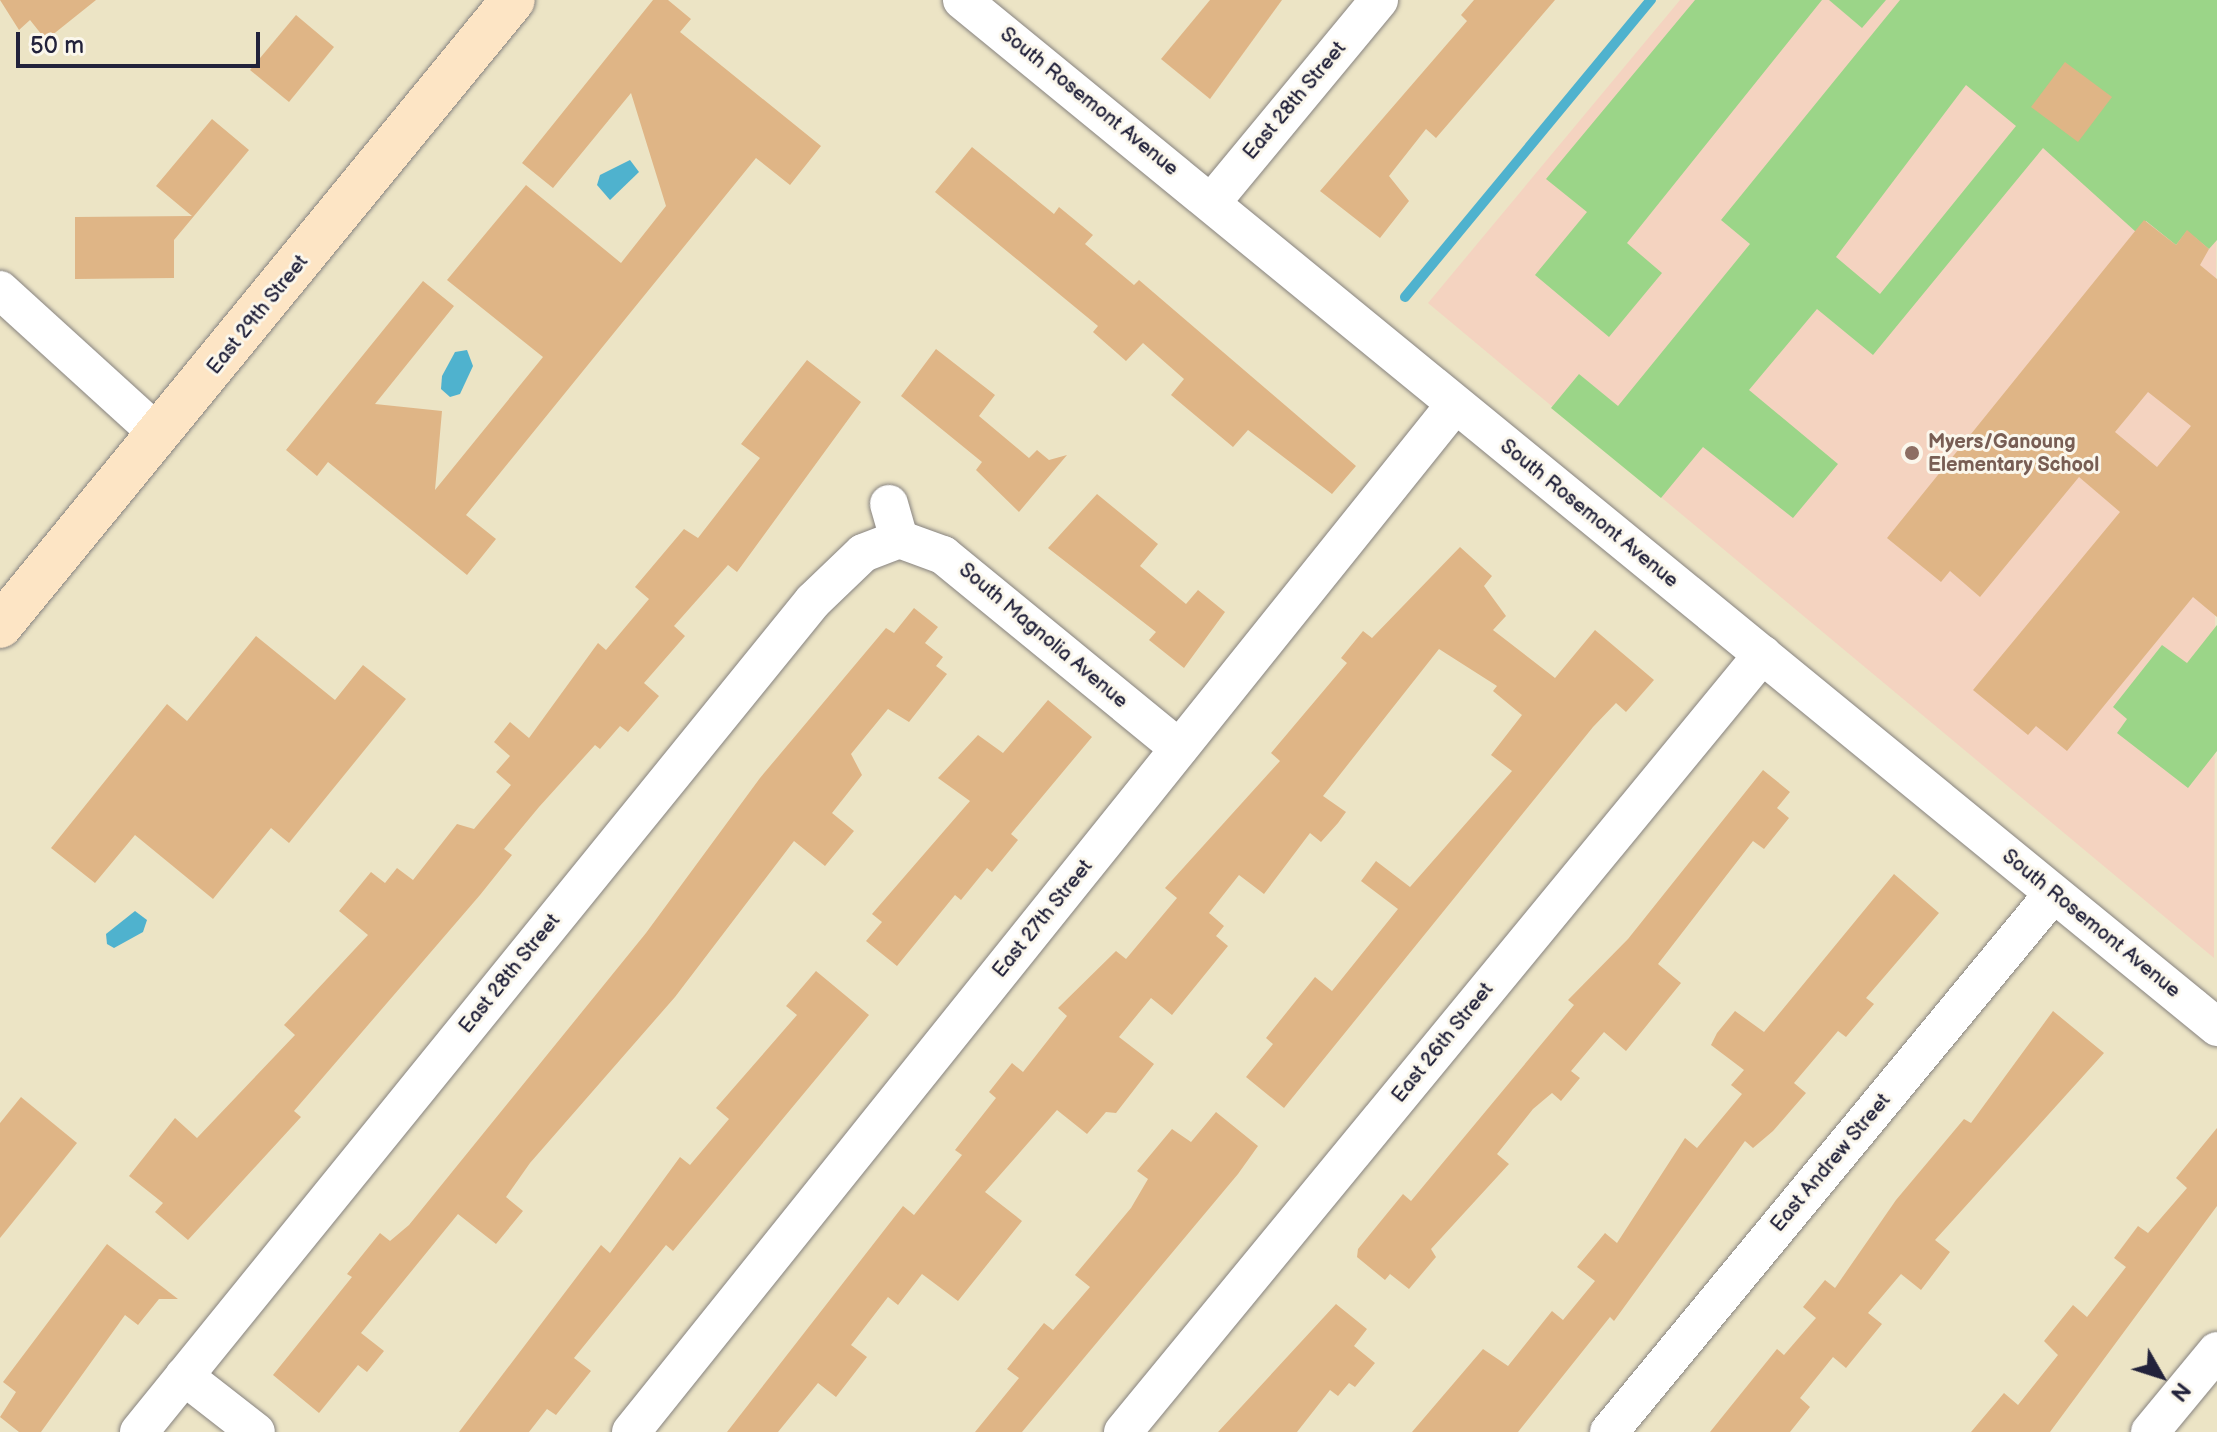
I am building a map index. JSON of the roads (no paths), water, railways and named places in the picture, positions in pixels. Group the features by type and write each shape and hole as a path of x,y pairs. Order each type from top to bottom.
{"street":[{"name":"East 29th Street","path":"0,626 513,0"},
{"name":"South Rosemont Avenue","path":"962,0 1212,202 1454,406 1763,654 2217,1027"},
{"name":"East 28th Street","path":"1212,202 1379,0"},
{"path":"0,290 157,433"},
{"name":"East 27th Street","path":"631,1432 1454,406"},
{"name":"East 28th Street","path":"139,1432 813,601 894,522"},
{"name":"South Magnolia Avenue","path":"894,522 954,562 1179,748"},
{"name":"East 26th Street","path":"1123,1432 1763,654"},
{"name":"East Andrew Street","path":"1609,1432 2053,894"},
{"path":"2150,1432 2217,1351"},
{"path":"184,1376 256,1432"}],"water":[{"path":"630,160 639,172 610,200 597,185 600,175"},
{"path":"467,350 473,366 460,394 450,397 441,389 442,376 455,352"},
{"path":"135,911 147,920 143,932 114,948 107,944 106,934"}],"waterway":[{"path":"1405,297 1651,0"}],"place":[{"name":"Myers/Ganoung Elementary School","path":"1912,453"}]}
